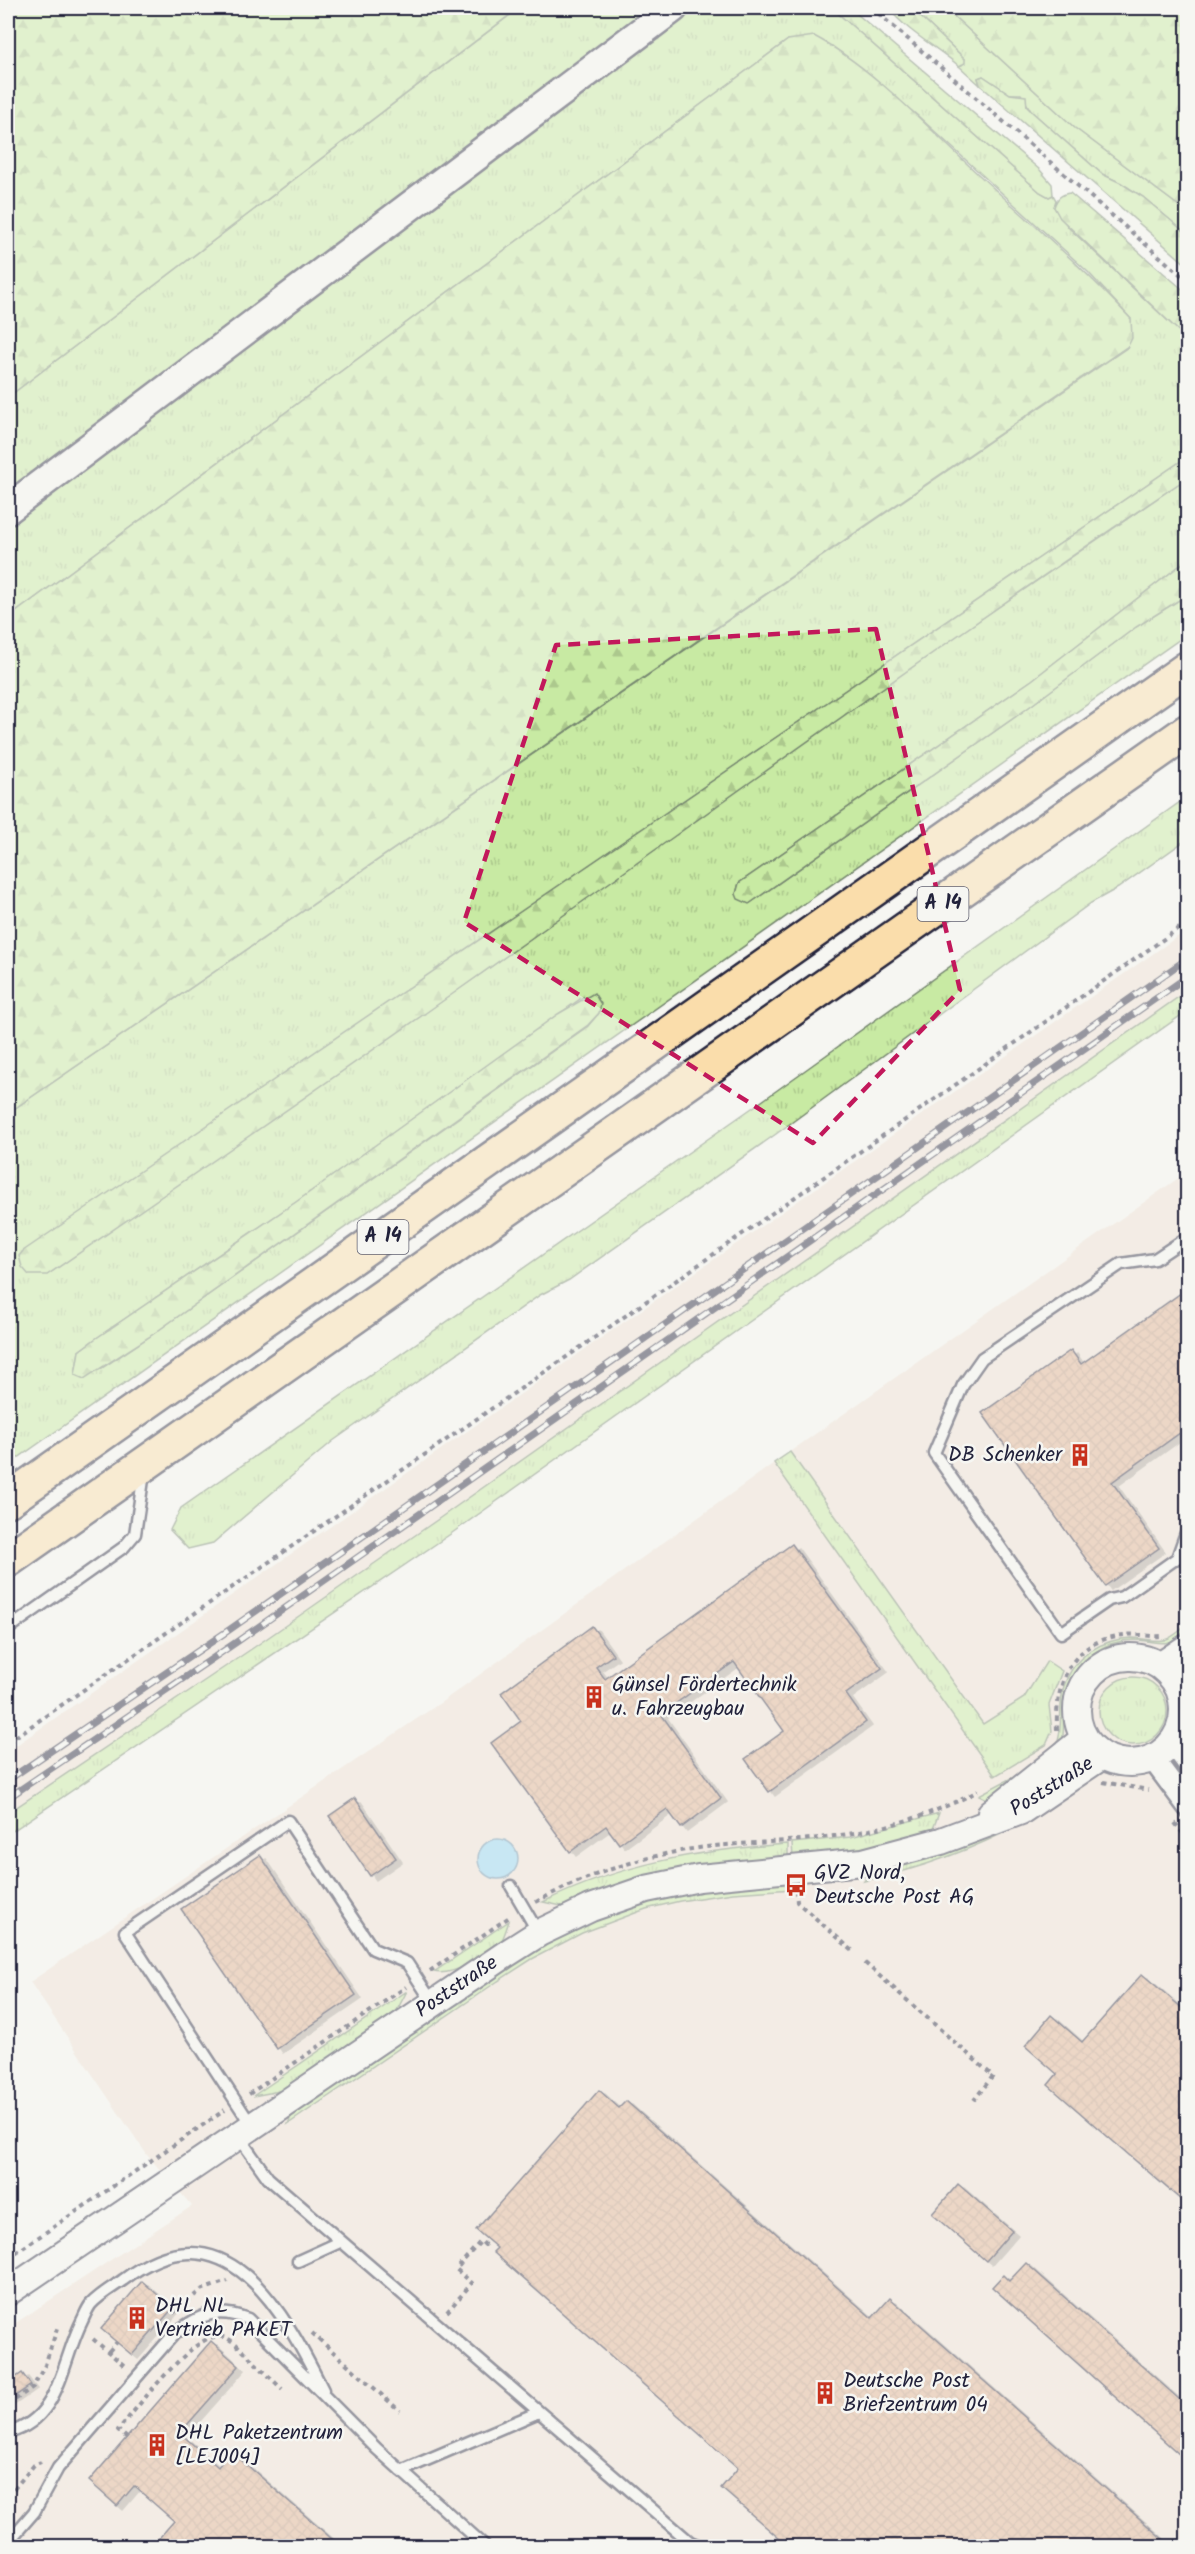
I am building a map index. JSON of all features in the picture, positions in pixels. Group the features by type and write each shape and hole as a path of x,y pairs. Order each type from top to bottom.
{"highway":[{"name":"A 14","path":"8,1500 1188,668"},
{"name":"A 14","path":"8,1560 1188,730"}],"main road":[{"path":"8,509 673,8"}],"street":[{"path":"1163,1751 1184,1715 1183,1683 1160,1666 1176,1641"},
{"name":"Poststraße","path":"1160,1666 1146,1659 1128,1658 1108,1662 1086,1681 1077,1700 1080,1727 1093,1747 1118,1762 1135,1764 1163,1751"},
{"name":"Poststraße","path":"8,2292 433,2002 539,1933 591,1908 646,1889 699,1878 863,1862 915,1850 968,1830 1045,1772 1093,1747"},
{"path":"1163,1751 1188,1763"},
{"path":"1163,1751 1188,1806"}],"lane":[{"path":"1188,1237 1155,1259 1121,1264 982,1358 963,1385 934,1453 1061,1633 1109,1600 1122,1597 1177,1558 1188,1527"},
{"path":"8,1629 124,1547 135,1534 146,1465"},
{"path":"433,2002 407,1963 373,1949 288,1821 125,1932 237,2103 245,2131 268,2178 690,2542 700,2547"},
{"path":"511,1886 539,1933"},
{"path":"298,2261 340,2241"},
{"path":"8,2433 23,2429 49,2405 64,2374 76,2333 90,2305 145,2263 179,2253 213,2255 240,2270 268,2298 293,2331 327,2399"},
{"path":"8,2542 34,2512 58,2468 175,2333 192,2320 212,2313 230,2312 248,2319 327,2399 485,2547"},
{"path":"401,2470 539,2412"}],"path":[{"path":"872,8 1188,281"},
{"path":"8,1742 581,1347 1188,922"},
{"path":"1055,1740 1060,1684 1078,1656 1108,1638 1133,1634 1176,1641"},
{"path":"8,2258 418,1979 525,1908 566,1886 631,1862 697,1848 849,1834 918,1817 957,1802 986,1787"},
{"path":"785,1893 806,1892"},
{"path":"797,1895 797,1902 853,1951"},
{"path":"865,1963 993,2076 974,2100"},
{"path":"437,2324 472,2283 456,2269 481,2241 485,2245 489,2241"},
{"path":"8,2405 33,2387 45,2365 58,2326"},
{"path":"308,2330 400,2411"},
{"path":"127,2438 118,2430 153,2390 203,2340 216,2336 228,2338 282,2389"},
{"path":"93,2339 126,2367"},
{"path":"109,2351 117,2342"}],"highlighted area":[{"path":"876,629 960,990 813,1143 464,922 556,645"}],"shaded area":[{"path":"1187,930 1187,1011 452,1533 8,1834 8,1751"},
{"path":"1187,1172 1187,2546 8,2546 8,2328 192,2206 147,2155 30,1982 443,1701 774,1463"}],"green space":[{"path":"8,8 519,8 8,397"},
{"path":"519,8 654,8 8,496 8,397"},
{"path":"695,8 832,8 1040,192 1049,197 1053,195 1056,200 1054,207 1069,228 1184,336 1187,343 1187,457 123,1184 47,1275 478,976 870,695 1187,478 1187,560 1032,680 739,883 736,894 750,903 1025,710 1136,627 1187,595 1187,634 8,1465 8,1113 1128,347 1131,319 1088,272 918,116 832,46 788,40 8,618 8,525","holes":["583,997 599,1013 588,1026 149,1337 99,1370 75,1375 79,1351 95,1339 296,1202"]},
{"path":"832,8 850,8 1040,170 1052,184 1053,195 1049,197 1040,192"},
{"path":"888,8 911,8 965,59 965,63 959,66 913,32"},
{"path":"911,8 945,8 1075,128 1187,212 1187,234 1143,197 1102,174 1031,111 1021,94 1010,94 983,76 978,78 980,85 959,66 965,59"},
{"path":"945,8 1187,8 1187,212 1075,128"},
{"path":"814,36 858,65 900,100 1094,281 1131,319 1132,338 1128,346 8,1113 8,618 788,40"},
{"path":"983,76 1010,94 1026,96 1027,107 1102,174 1143,197 1187,234 1187,265 980,85 978,78"},
{"path":"1070,193 1187,293 1187,343 1184,336 1060,218 1054,207 1055,204 1062,195"},
{"path":"1187,457 1187,478 919,662 317,1089 47,1275 29,1275 22,1267 19,1256 23,1251"},
{"path":"1187,560 1187,595 1136,627 1025,710 749,904 738,899 736,894 739,883 1032,680"},
{"path":"1187,797 1187,839 1118,888 1091,903 776,1134 569,1280 540,1295 333,1441 213,1543 188,1549 170,1530 181,1508 762,1101"},
{"path":"1187,991 1187,1011 452,1533 8,1834 8,1813 253,1648 437,1520"},
{"path":"594,993 601,1004 599,1013 588,1025 149,1337 84,1379 75,1375 79,1351 95,1339 296,1202 558,1014"},
{"path":"790,1452 983,1724 1024,1698 1047,1661 1062,1671 1049,1705 1052,1731 1046,1745 995,1776 774,1463"},
{"path":"1187,1625 1187,1633 1173,1641 1162,1643 1135,1640 1113,1643 1093,1653 1085,1660 1072,1677 1065,1694 1062,1742 1025,1778 1022,1772 1035,1764 1058,1741 1064,1686 1074,1666 1082,1658 1099,1646 1121,1639 1164,1640"},
{"path":"1133,1677 1146,1680 1157,1687 1164,1698 1167,1711 1164,1724 1157,1735 1146,1742 1133,1745 1120,1742 1109,1735 1102,1724 1099,1711 1102,1698 1109,1687 1120,1680"},
{"path":"1011,1778 1015,1785 991,1801 979,1795"},
{"path":"939,1813 933,1829 916,1835 864,1848 793,1858 792,1843 851,1837"},
{"path":"1034,1817 993,1838 952,1855 909,1870 864,1881 871,1872"},
{"path":"788,1844 788,1858 729,1862 674,1870 637,1879 566,1907 543,1902 603,1877 662,1861 724,1850"},
{"path":"793,1882 794,1889 733,1893 646,1909 582,1933 532,1959 498,1981 288,2124 293,2112 486,1981 562,1936 616,1913 662,1898 717,1888"},
{"path":"509,1921 502,1940 490,1952 461,1968 441,1973 434,1972"},
{"path":"407,1991 395,2014 285,2090 253,2096"}],"water":[{"path":"498,1839 506,1840 512,1845 517,1851 517,1867 512,1873 506,1878 498,1879 490,1878 484,1873 479,1867 478,1859 479,1851 484,1845 490,1840"}],"building":[{"name":"DB Schenker","path":"1188,1288 1188,1427 1112,1482 1159,1548 1105,1586 982,1413 1071,1350 1081,1364"},
{"name":"Günsel Fördertechnik u. Fahrzeugbau","path":"792,1544 882,1668 846,1694 866,1722 769,1792 745,1759 784,1731 734,1662 661,1714 721,1798 681,1828 667,1809 619,1844 606,1826 570,1852 491,1743 521,1721 501,1693 592,1626 613,1655 596,1667 605,1679"},
{"path":"355,1798 396,1858 370,1876 329,1816"},
{"path":"260,1855 356,1995 277,2049 181,1909"},
{"path":"1142,1974 1188,2013 1188,2206 1048,2085 1057,2074 1025,2046 1051,2015 1082,2042"},
{"name":"Deutsche Post Briefzentrum 04","path":"599,2090 619,2108 626,2101 872,2318 890,2298 1165,2541 1160,2546 788,2546 721,2488 738,2468 493,2252 497,2248 476,2230"},
{"path":"958,2184 1012,2231 986,2261 932,2214"},
{"path":"1026,2263 1188,2407 1188,2462 992,2287 1003,2275 1009,2281"},
{"name":"DHL NL Vertrieb PAKET","path":"142,2281 173,2308 132,2355 101,2329"},
{"name":"DHL Paketzentrum [LEJ004]","path":"211,2341 239,2366 180,2433 218,2467 231,2451 340,2546 152,2546 174,2521 134,2486 117,2506 89,2481"},
{"path":"10,2371 15,2378 8,2383 8,2372"},
{"path":"22,2373 31,2385 8,2401 8,2383"}],"railway":[{"path":"8,1780 229,1630 1188,958"},
{"path":"8,1798 238,1641 1188,976"}],"place":[{"name":"DB Schenker","path":"1080,1455"},
{"name":"Günsel Fördertechnik u. Fahrzeugbau","path":"594,1697"},
{"name":"GVZ Nord, Deutsche Post AG","path":"796,1885"},
{"name":"DHL NL Vertrieb PAKET","path":"137,2318"},
{"name":"Deutsche Post Briefzentrum 04","path":"825,2393"},
{"name":"DHL Paketzentrum [LEJ004]","path":"157,2445"}]}
